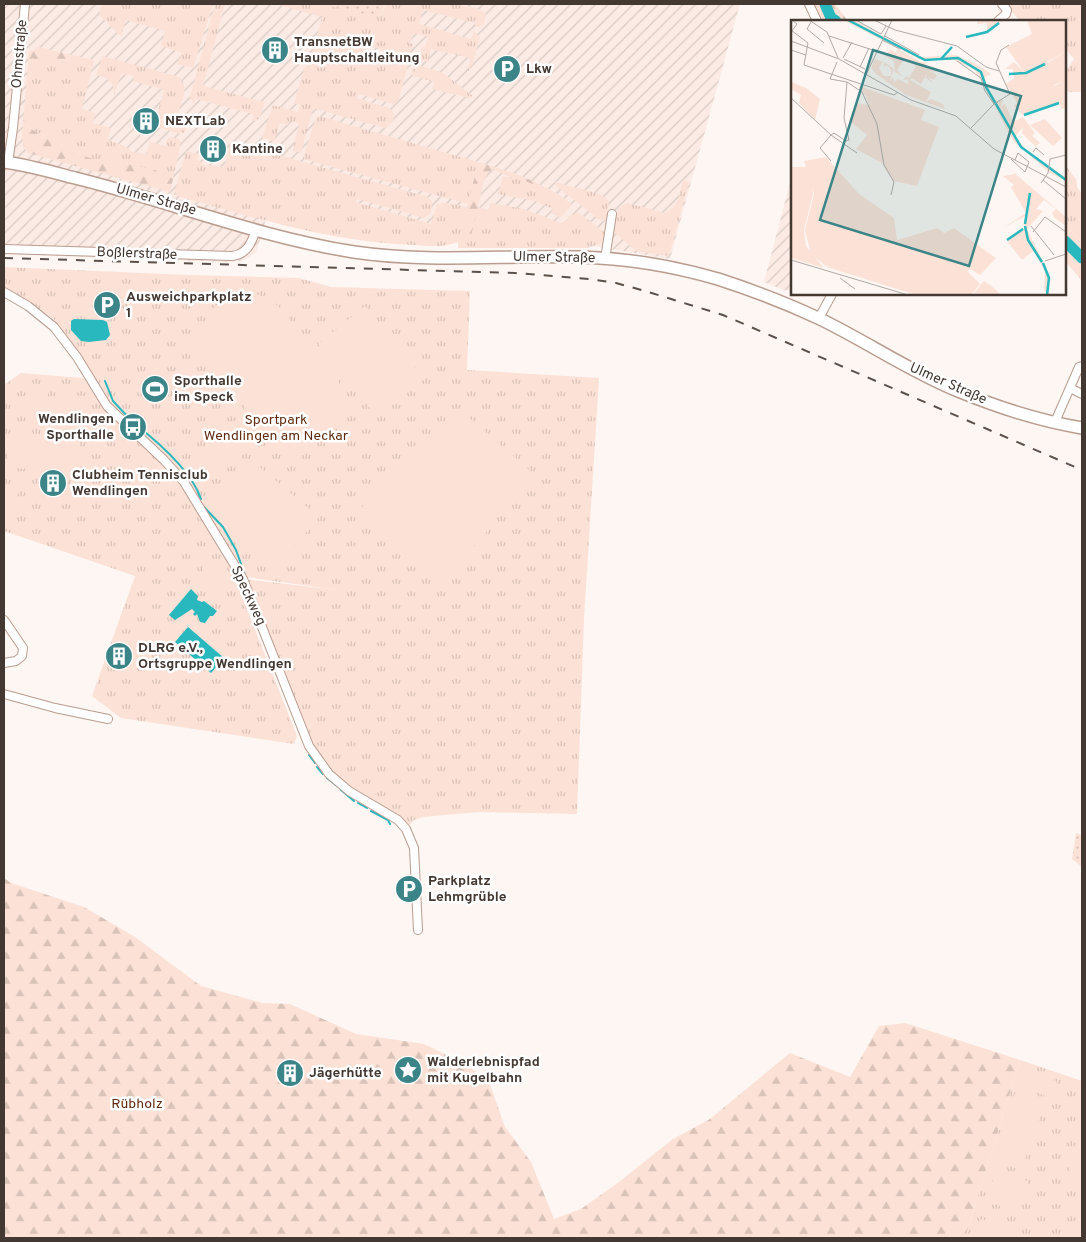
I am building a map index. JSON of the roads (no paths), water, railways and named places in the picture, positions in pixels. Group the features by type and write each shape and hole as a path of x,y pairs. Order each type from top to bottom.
{"main road":[{"name":"Ulmer Straße","path":"6,163 110,187 256,230 325,247 383,255 439,258 605,258 694,272 750,289 819,318 905,366 957,391 1010,410 1082,428"}],"street":[{"name":"Ohmstraße","path":"6,163 14,118 24,4"},
{"path":"809,4 817,20"},
{"path":"999,20 1006,14 1007,10 1002,4"},
{"path":"605,258 612,214"},
{"name":"Boßlerstraße","path":"4,249 232,256 240,255 247,250 256,230"},
{"name":"Speckweg","path":"4,292 28,306 54,326 77,357 107,406 164,460 184,482 243,579 309,746 328,774 342,786 398,820 406,829 414,848 418,930"},
{"path":"819,318 831,295"},
{"path":"1055,422 1079,367 1082,366"},
{"path":"1070,388 1082,394"},
{"path":"4,620 23,648 22,656 16,661 4,663"},
{"path":"4,694 55,708 108,719"}],"water":[{"path":"74,319 103,320 107,322 110,335 106,340 81,341 71,330 71,321"},
{"path":"191,589 198,596 197,600 204,601 217,611 205,623 200,622 197,614 195,616 193,614 195,612 192,609 175,620 169,615"},
{"path":"188,627 224,658 211,673 175,642"}],"waterway":[{"path":"825,4 831,18 834,20"},
{"path":"1066,242 1082,258"},
{"path":"105,381 113,401 128,417"},
{"path":"135,424 164,449 182,468 197,489 201,499"},
{"path":"202,505 223,527 236,550 245,575"},
{"path":"309,755 315,763"},
{"path":"317,767 323,774"},
{"path":"327,778 337,786"},
{"path":"341,790 354,801"},
{"path":"358,803 367,808"},
{"path":"371,811 388,820 390,824"}],"railway":[{"path":"4,258 515,273 616,283 723,315 1082,470"}],"place":[{"name":"TransnetBW Hauptschaltleitung","path":"275,50"},
{"name":"Lkw","path":"507,69"},
{"name":"NEXTLab","path":"146,121"},
{"name":"Kantine","path":"213,149"},
{"name":"Ausweichparkplatz 1","path":"107,305"},
{"name":"Sporthalle im Speck","path":"155,389"},
{"name":"Wendlingen Sporthalle","path":"133,427"},
{"name":"Clubheim Tennisclub Wendlingen","path":"53,483"},
{"name":"DLRG e.V., Ortsgruppe Wendlingen","path":"119,656"},
{"name":"Parkplatz Lehmgrüble","path":"409,889"},
{"name":"Walderlebnispfad mit Kugelbahn","path":"408,1070"},
{"name":"Jägerhütte","path":"290,1073"}],"park label":[{"name":"Sportpark Wendlingen am Neckar","path":"276,428"},
{"name":"Rübholz","path":"137,1104"}]}
